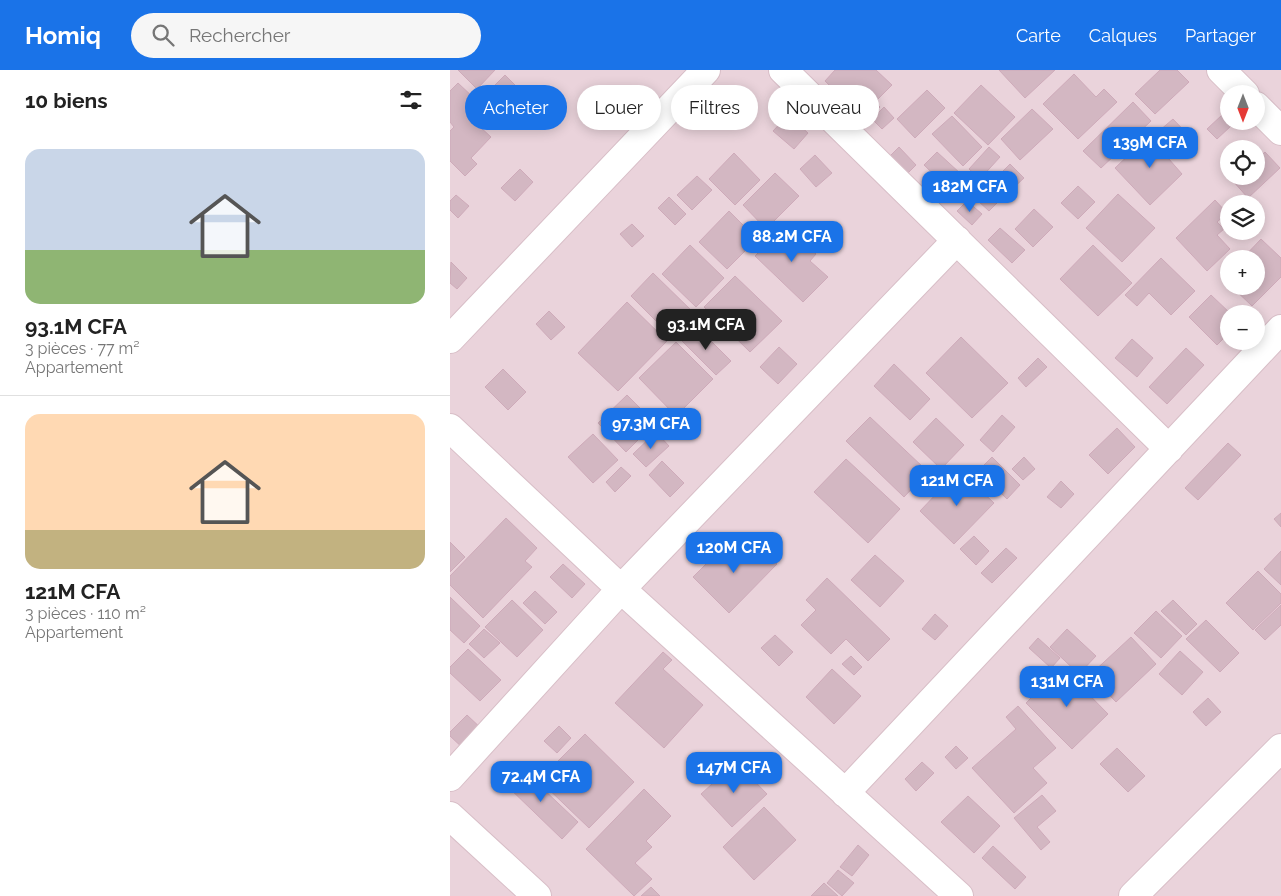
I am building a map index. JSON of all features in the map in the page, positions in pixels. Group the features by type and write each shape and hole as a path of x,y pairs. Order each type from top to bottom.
{"street":[{"path":"450,339 706,70"},
{"path":"783,70 1169,448"},
{"path":"1221,70 1235,85"},
{"path":"1265,115 1281,131"},
{"path":"450,777 621,589 957,240"},
{"path":"845,793 1281,328"},
{"path":"450,428 621,589 958,896"},
{"path":"1133,896 1281,748"},
{"path":"450,816 537,896"}],"shaded area":[{"path":"450,70 1281,70 1281,896 450,896"}],"building":[{"path":"458,70 495,70 481,85 473,85"},
{"path":"835,70 876,70 892,85 879,98 879,85 829,85 825,81"},
{"path":"999,70 1055,70 1025,98"},
{"path":"1160,70 1177,70 1189,82 1155,114 1135,94"},
{"path":"1074,74 1096,97 1104,89 1117,102 1078,139 1043,104"},
{"path":"505,75 515,85 495,85"},
{"path":"458,83 465,90 465,130 483,130 491,137 471,158 477,164 465,176 450,161 450,131 454,127 450,122 450,91"},
{"path":"981,85 1015,117 988,145 954,113"},
{"path":"927,90 945,108 915,138 897,119"},
{"path":"1133,102 1151,121 1101,168 1083,151"},
{"path":"884,107 894,118 882,129 879,126 879,112"},
{"path":"1032,109 1053,129 1020,160 1001,139"},
{"path":"952,116 982,147 963,166 932,134"},
{"path":"1220,117 1220,130 1227,130 1217,139 1207,129"},
{"path":"1173,119 1193,140 1180,152 1159,131"},
{"path":"805,130 808,133 794,149 773,131"},
{"path":"1153,132 1173,153 1168,158 1182,174 1150,205 1115,168"},
{"path":"899,147 916,165 905,176 888,158"},
{"path":"989,147 1000,157 980,179 969,169"},
{"path":"937,152 961,174 948,188 924,165"},
{"path":"1265,152 1280,168 1265,182"},
{"path":"734,153 760,180 735,205 709,179"},
{"path":"815,155 832,173 816,187 800,169"},
{"path":"1010,164 1024,178 1011,190 998,176"},
{"path":"520,169 533,182 515,201 501,188"},
{"path":"775,173 799,196 766,229 743,205"},
{"path":"697,176 712,190 692,210 677,195"},
{"path":"1237,185 1262,185 1251,195 1245,195"},
{"path":"990,186 1002,198 989,211 977,200"},
{"path":"1078,186 1095,202 1078,219 1061,203"},
{"path":"1118,194 1155,228 1122,262 1086,228"},
{"path":"456,195 469,206 458,218 450,210 450,201"},
{"path":"669,197 686,214 675,225 658,208"},
{"path":"1215,200 1220,205 1220,219 1217,222 1220,225 1220,232 1217,235 1230,249 1220,250 1220,259 1207,271 1176,238"},
{"path":"967,201 982,214 972,225 957,211"},
{"path":"1034,209 1053,227 1033,247 1015,229"},
{"path":"729,211 757,239 727,269 699,242"},
{"path":"632,224 644,236 632,247 620,234"},
{"path":"786,225 816,254 810,261 828,277 803,302 755,256"},
{"path":"1000,228 1025,250 1012,263 988,240"},
{"path":"1262,240 1281,258 1281,277 1265,293 1265,250 1251,250"},
{"path":"690,245 724,278 696,307 662,274"},
{"path":"1093,245 1132,283 1098,316 1060,279"},
{"path":"1161,258 1195,291 1171,315 1149,293 1137,306 1125,295"},
{"path":"451,262 467,278 457,289 450,283"},
{"path":"653,273 693,312 670,335 631,296"},
{"path":"735,276 782,321 750,352 704,307"},
{"path":"1211,295 1222,305 1220,305 1220,342 1217,345 1189,317"},
{"path":"1240,295 1263,295 1253,305"},
{"path":"627,302 667,341 618,391 578,353"},
{"path":"549,311 565,327 551,340 536,324"},
{"path":"697,327 731,361 716,375 682,341"},
{"path":"961,337 1008,383 972,418 926,373"},
{"path":"1132,339 1153,358 1137,377 1115,358"},
{"path":"676,342 713,379 676,416 639,378"},
{"path":"779,347 797,364 778,384 760,367"},
{"path":"1186,348 1204,365 1167,404 1149,387"},
{"path":"1038,358 1047,367 1026,387 1018,378"},
{"path":"894,364 930,399 910,420 874,386"},
{"path":"503,369 526,392 508,410 485,387"},
{"path":"627,395 655,423 626,452 598,423"},
{"path":"1002,415 1015,427 993,452 980,440"},
{"path":"870,417 924,468 918,474 922,478 904,497 846,441"},
{"path":"936,418 964,445 941,469 913,442"},
{"path":"1117,428 1135,447 1108,474 1089,455"},
{"path":"656,432 669,446 646,467 633,454"},
{"path":"593,434 618,460 593,483 568,457"},
{"path":"1228,443 1241,455 1198,500 1185,488"},
{"path":"992,457 1020,485 1007,499 978,471"},
{"path":"1024,457 1035,469 1023,480 1012,469"},
{"path":"846,459 900,509 868,543 814,492"},
{"path":"662,461 684,483 670,497 649,475"},
{"path":"621,467 631,476 615,492 606,482"},
{"path":"959,470 994,503 954,544 920,511"},
{"path":"1061,481 1074,494 1061,508 1047,497"},
{"path":"1281,513 1281,527 1274,519"},
{"path":"506,518 537,548 525,561 532,567 483,618 450,585 450,576"},
{"path":"974,536 989,551 976,565 960,549"},
{"path":"450,542 465,557 450,572"},
{"path":"728,542 743,556 755,543 777,564 729,613 693,577"},
{"path":"1006,548 1017,558 992,583 981,573"},
{"path":"1281,551 1281,585 1264,569"},
{"path":"875,555 904,581 880,607 851,580"},
{"path":"563,564 585,584 572,598 550,577"},
{"path":"1258,571 1281,594 1281,603 1253,630 1226,603"},
{"path":"827,578 890,639 868,661 846,639 831,654 801,625 816,610 806,600"},
{"path":"535,591 557,612 545,624 523,603"},
{"path":"450,597 480,626 464,643 450,630"},
{"path":"512,600 543,630 517,657 485,627"},
{"path":"1173,600 1197,624 1186,635 1161,611"},
{"path":"1281,605 1281,625 1265,640 1255,630"},
{"path":"1156,611 1182,636 1161,658 1134,633"},
{"path":"935,614 948,626 935,640 922,629"},
{"path":"1206,620 1239,653 1220,672 1186,639"},
{"path":"484,629 500,643 484,658 469,644"},
{"path":"1067,629 1096,656 1079,674 1050,647"},
{"path":"775,635 793,652 779,666 761,648"},
{"path":"1131,637 1156,664 1116,702 1090,675"},
{"path":"1038,638 1060,658 1051,668 1029,648"},
{"path":"468,649 501,680 480,701 450,673 450,667"},
{"path":"1180,651 1203,672 1182,695 1159,674"},
{"path":"663,652 672,660 663,669 703,705 664,748 615,703"},
{"path":"851,656 862,667 854,675 842,664"},
{"path":"1062,667 1108,714 1072,749 1026,703"},
{"path":"832,669 861,696 834,724 806,697"},
{"path":"1208,698 1221,712 1206,726 1193,712"},
{"path":"1018,706 1056,748 1033,768 1047,783 1014,813 972,768 1016,729 1006,717"},
{"path":"467,715 484,731 465,750 450,736 450,732"},
{"path":"559,726 571,738 557,753 544,741"},
{"path":"585,734 634,782 589,828 539,780"},
{"path":"956,746 968,758 956,769 945,757"},
{"path":"1117,748 1145,776 1128,792 1100,764"},
{"path":"736,762 767,794 732,827 701,794"},
{"path":"922,762 934,773 916,791 905,779"},
{"path":"520,767 578,822 562,839 505,784"},
{"path":"644,789 671,816 646,841 652,847 635,863 652,879 634,896 586,849"},
{"path":"1042,795 1056,811 1037,827 1050,842 1041,850 1014,818"},
{"path":"968,796 1000,826 974,853 941,822"},
{"path":"764,807 796,840 754,880 723,847"},
{"path":"858,845 869,855 852,876 840,867"},
{"path":"993,846 1026,877 1015,889 982,858"},
{"path":"838,870 854,883 842,896 827,883"},
{"path":"824,883 838,896 811,896"},
{"path":"651,887 660,896 641,896"}]}
